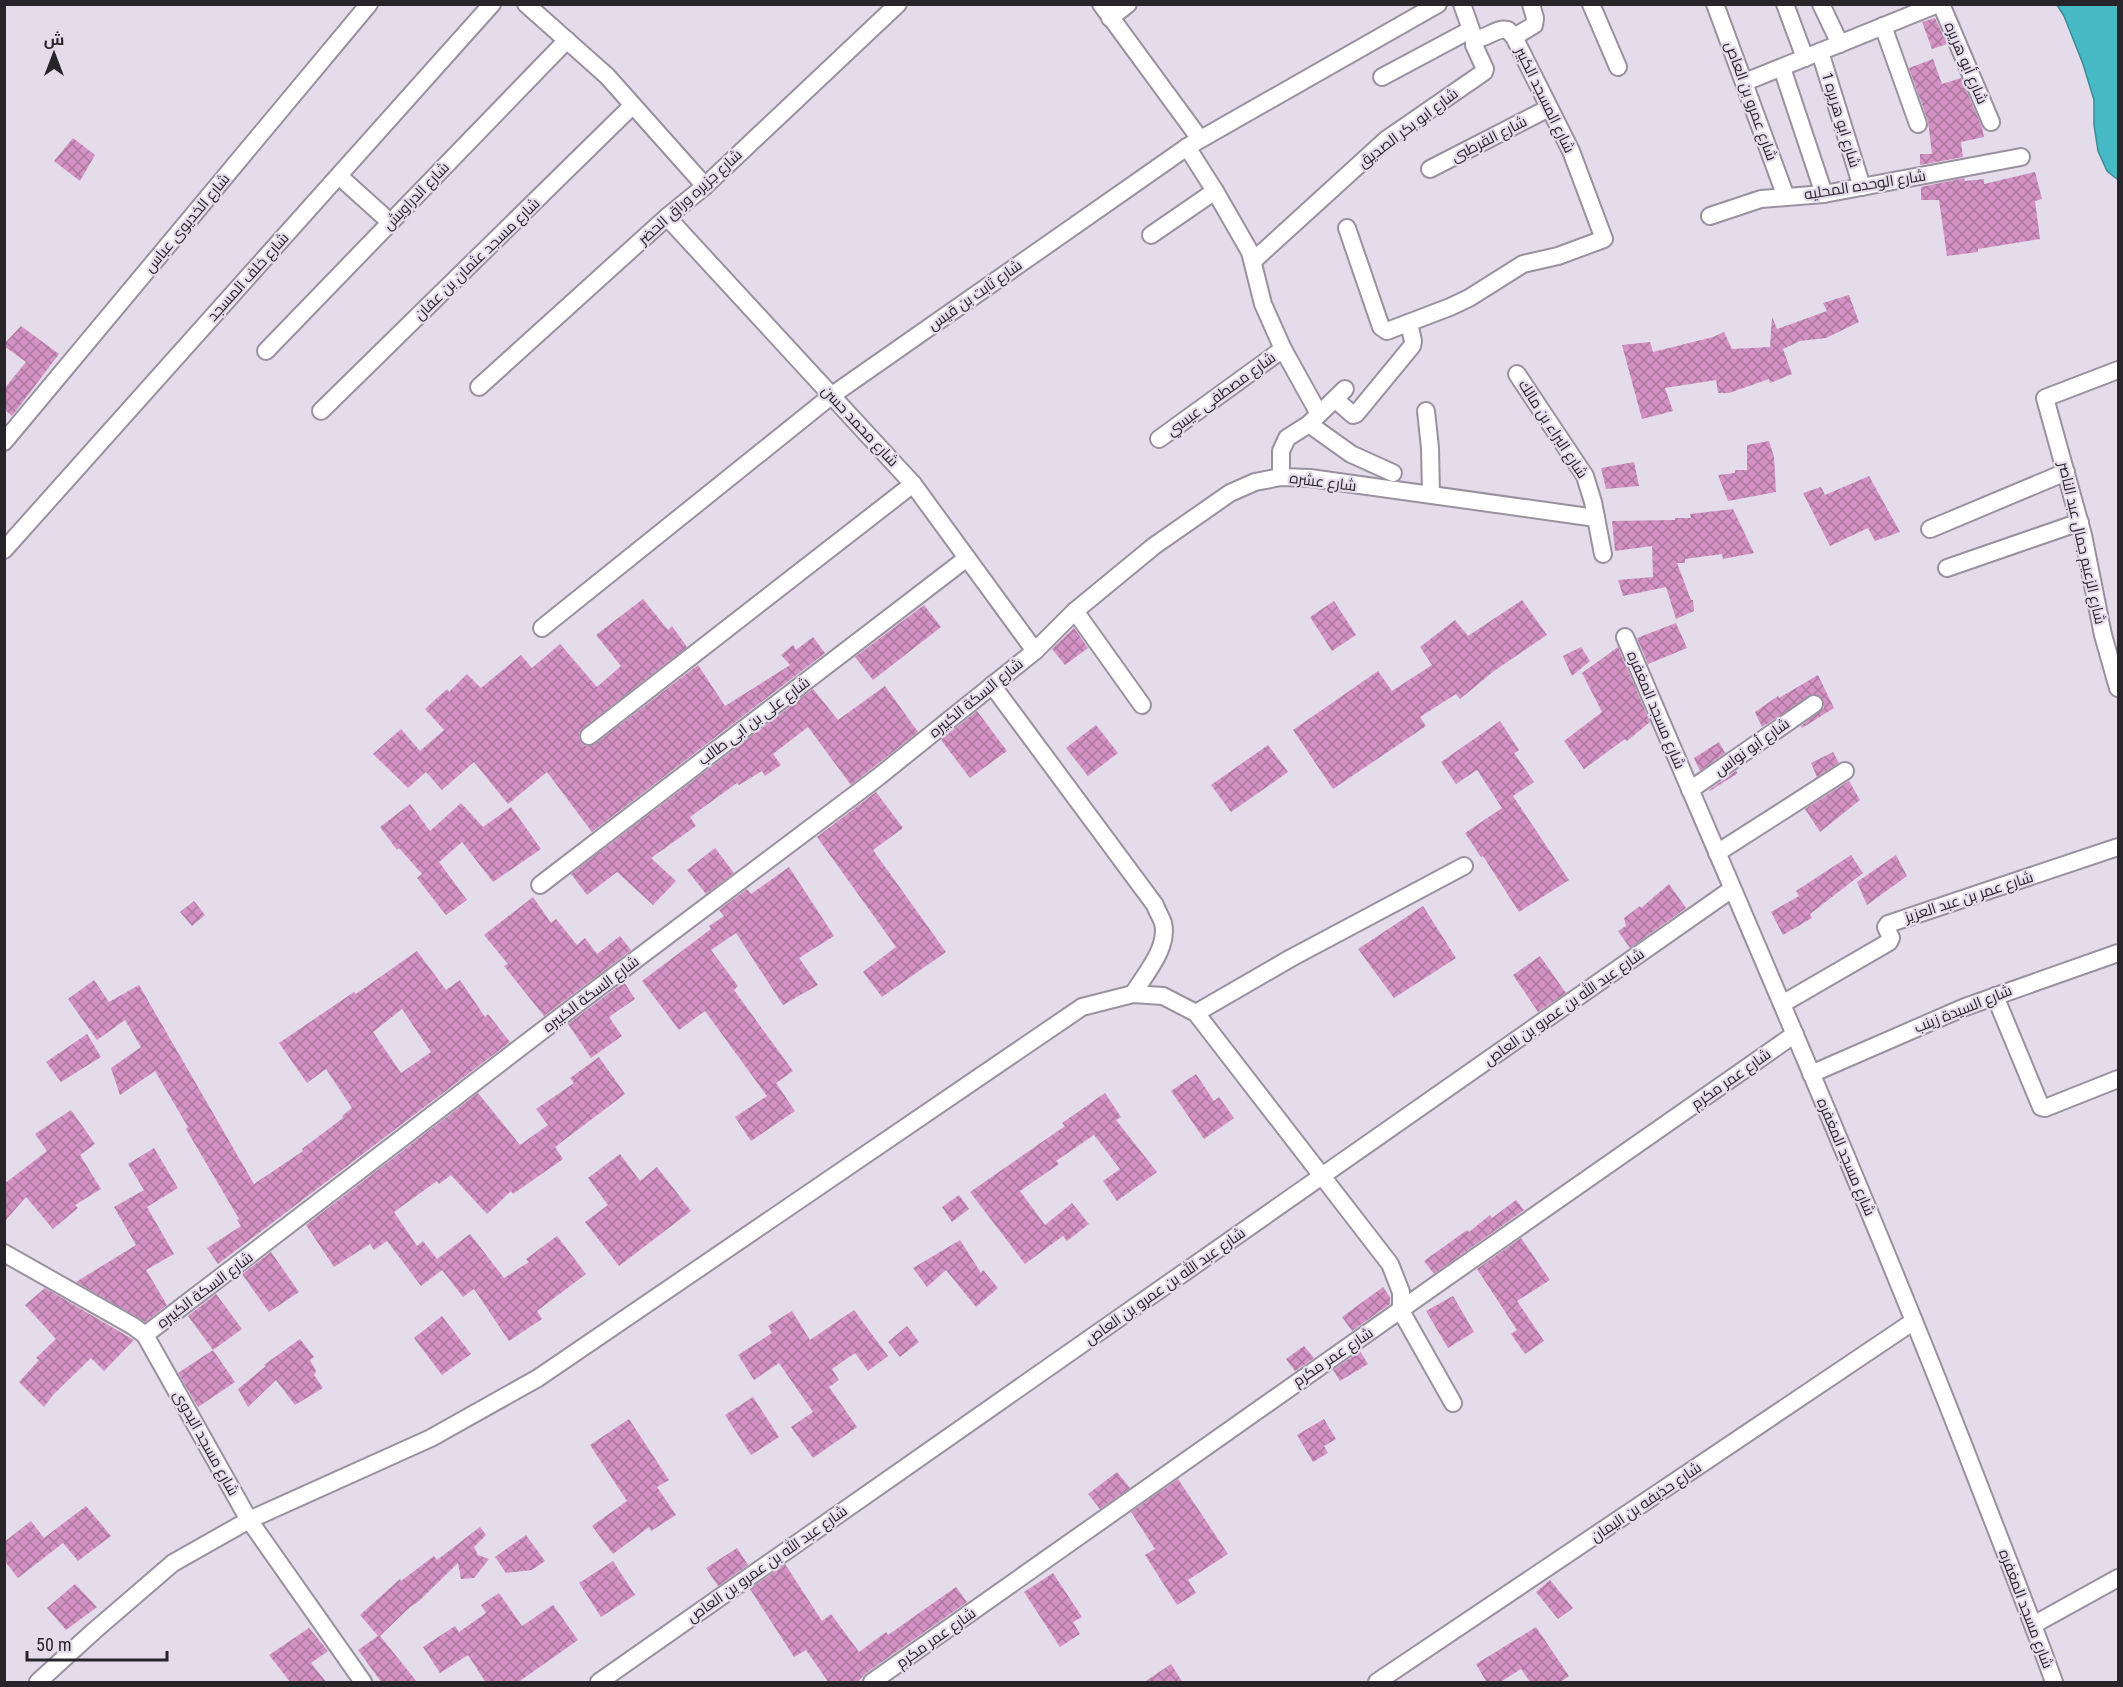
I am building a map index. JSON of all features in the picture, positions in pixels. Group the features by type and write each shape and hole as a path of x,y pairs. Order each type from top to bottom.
{"street":[{"name":"شارع الخديوى عباس","path":"4,442 369,4"},
{"name":"شارع خلف المسجد","path":"4,550 492,4"},
{"path":"526,4 607,76 705,186"},
{"name":"شارع جزيره وراق الحضر","path":"479,387 667,217 705,186 898,4"},
{"path":"1128,4 1105,11 1193,143 1215,191 1253,261 1263,304 1314,419 1346,451 1393,473"},
{"name":"شارع ثابت بن قيس","path":"542,628 831,396 1193,143 1438,4"},
{"path":"1462,4 1472,34"},
{"path":"1514,37 1534,25 1535,18 1531,4"},
{"path":"1591,4 1618,67"},
{"name":"شارع عمرو بن العاص","path":"1715,4 1786,197"},
{"name":"شارع ابو هريره 1","path":"1785,4 1812,55 1862,187"},
{"path":"1821,4 1839,44"},
{"path":"1745,82 1940,4"},
{"name":"شارع أبو هريره","path":"1940,4 1991,122"},
{"path":"1883,27 1918,124"},
{"name":"شارع المسجد الكبير","path":"1382,77 1472,34 1484,38 1499,29 1508,30 1514,37 1571,152 1604,239 1558,256 1523,264 1469,298 1409,323"},
{"name":"شارع ابو بكر الصديق","path":"1253,261 1387,140 1484,72 1485,69 1473,44 1472,34"},
{"name":"شارع الدراويش","path":"266,351 567,40"},
{"path":"1782,68 1824,194"},
{"name":"شارع مسجد عثمان بن عفان","path":"321,411 632,106"},
{"name":"شارع القرطبى","path":"1430,169 1549,108"},
{"name":"شارع الوحده المحليه","path":"1710,216 1761,199 1824,194 2021,157"},
{"path":"339,176 390,222"},
{"path":"1151,235 1215,191"},
{"name":"شارع محمد حسن","path":"667,217 913,484 1035,651"},
{"path":"1281,477 1281,452 1283,442 1287,438 1314,419 1340,394 1353,415 1356,414 1412,346 1409,323 1387,331 1381,327 1347,228"},
{"name":"شارع مصطفى عيسي","path":"1158,438 1283,349"},
{"name":"شارع الزعيم جمال عبد الناصر","path":"2118,370 2045,398 2080,522 2103,635 2118,688"},
{"name":"شارع البراء بن مالك","path":"1517,374 1585,476 1590,488 1603,554"},
{"path":"1426,411 1431,494"},
{"path":"1930,529 2066,472"},
{"name":"شارع عشره","path":"1035,651 1075,611 1154,546 1230,493 1255,482 1281,477 1310,478 1596,518"},
{"path":"589,736 913,484"},
{"path":"1947,567 2080,522"},
{"name":"شارع على بن ابى طالب","path":"540,885 967,558"},
{"path":"1075,611 1142,705"},
{"name":"شارع مسجد المغفره","path":"1625,637 1795,1034 1914,1321 2034,1625 2054,1683"},
{"name":"شارع السكة الكبيره","path":"145,1335 598,988 877,778 1035,651"},
{"path":"992,685 1155,905 1163,924 1163,939 1159,951 1133,994"},
{"name":"شارع أبو نواس","path":"1690,790 1814,704"},
{"path":"1717,853 1845,771"},
{"name":"شارع عمر بن عبد العزيز","path":"1782,1004 1889,942 1891,938 1886,927 1888,924 2118,847"},
{"path":"1196,1013 1291,958 1464,866"},
{"name":"شارع عبد الله بن عمرو بن العاص","path":"598,1683 1732,889"},
{"name":"شارع السيدة زينب","path":"1811,1074 1935,1019 2118,953"},
{"path":"38,1683 173,1563 249,1520 430,1438 538,1378 1082,1007 1133,994 1163,996 1196,1013 1390,1264 1401,1292 1401,1311 1453,1403"},
{"path":"1995,996 2041,1107 2045,1108 2118,1079"},
{"name":"شارع عمر مكرم","path":"872,1683 1300,1379 1401,1311 1795,1034"},
{"name":"شارع مسجد البدوى","path":"4,1253 145,1335 249,1520 363,1683"},
{"name":"شارع حذيفه بن اليمان","path":"1377,1683 1914,1321"},
{"path":"2034,1625 2118,1578"}],"water":[{"path":"2057,5 2118,5 2118,180 2107,171 2098,151 2094,125 2094,100 2083,64 2064,16"}],"building":[{"path":"1935,18 1947,44 1932,49 1922,22"},
{"path":"1933,59 1942,84 1961,78 1984,137 1961,142 1963,157 1920,165 1920,154 1932,154 1928,121 1909,68"},
{"path":"73,138 95,155 80,181 54,161"},
{"path":"2035,172 2042,199 2035,201 2040,239 1947,256 1939,200 1921,200 1921,187 1964,178 1965,181 1984,179 1984,184"},
{"path":"1849,295 1859,322 1826,338 1800,341 1783,349 1792,374 1770,383 1769,379 1729,393 1718,393 1716,380 1665,388 1673,411 1642,419 1622,345 1650,342 1653,352 1713,337 1724,332 1732,349 1770,347 1772,317 1777,329 1827,311 1823,303"},
{"path":"21,326 59,354 12,416 4,409 4,389 26,362 4,344"},
{"path":"1769,441 1774,457 1776,492 1728,501 1718,475 1735,473 1735,470 1747,470 1747,445"},
{"path":"1634,462 1639,486 1606,489 1601,468"},
{"path":"1869,476 1900,532 1875,541 1868,528 1830,546 1803,493 1821,487 1825,495"},
{"path":"1733,509 1754,553 1723,559 1722,554 1685,559 1685,563 1677,563 1691,600 1693,600 1694,611 1676,619 1666,587 1623,596 1618,580 1653,577 1652,546 1615,551 1612,521 1675,520 1675,518 1691,518 1690,514"},
{"path":"643,599 668,630 672,626 687,647 583,728 579,733 579,738 586,746 595,744 698,665 725,706 790,665 781,655 793,645 796,650 813,637 825,653 592,832 547,772 508,804 474,762 442,790 426,772 408,788 373,754 401,729 420,751 444,730 425,709 447,689 449,692 467,674 481,688 521,655 532,668 560,644 597,687 621,666 596,635"},
{"path":"1522,600 1547,635 1494,671 1460,699 1456,694 1420,717 1426,726 1333,789 1293,730 1378,671 1392,691 1432,665 1420,647 1455,620 1468,636"},
{"path":"1334,601 1356,635 1332,651 1310,617"},
{"path":"924,605 941,627 873,680 855,657"},
{"path":"1676,623 1687,648 1648,664 1637,638"},
{"path":"1074,628 1088,648 1065,665 1052,649"},
{"path":"1581,647 1590,661 1572,676 1563,656"},
{"path":"1618,647 1650,722 1627,741 1625,739 1584,769 1564,741 1602,712 1582,673"},
{"path":"1818,675 1834,708 1802,728 1801,726 1824,708 1822,698 1813,694 1762,727 1755,712 1778,696 1779,698"},
{"path":"885,686 918,732 851,785 808,727 773,754 781,765 765,776 762,771 739,785 737,783 690,817 696,826 651,858 676,881 653,905 617,872 587,895 571,874 813,689 838,720"},
{"path":"977,711 1007,751 970,778 941,740"},
{"path":"1500,721 1519,750 1514,753 1534,782 1513,796 1569,880 1519,912 1483,856 1481,857 1465,833 1502,808 1477,770 1456,784 1441,762"},
{"path":"1096,725 1118,753 1088,776 1066,748"},
{"path":"1719,742 1725,753 1700,771 1694,758"},
{"path":"1268,745 1288,772 1231,812 1211,785"},
{"path":"1833,752 1839,763 1817,777 1811,763"},
{"path":"1736,771 1738,773 1709,790"},
{"path":"1849,781 1860,800 1820,832 1805,809"},
{"path":"876,792 903,828 873,850 946,952 882,997 863,972 896,947 817,837"},
{"path":"461,803 483,827 511,807 541,849 493,882 462,842 439,862 467,900 446,915 417,878 422,874 399,848 397,850 380,827 410,804 430,831"},
{"path":"715,848 734,873 706,894 687,870"},
{"path":"1851,855 1863,873 1810,914 1812,918 1783,935 1771,912 1799,896 1796,891"},
{"path":"1896,855 1907,876 1867,905 1857,882"},
{"path":"789,867 834,936 799,958 818,985 783,1005 736,933 711,950 738,986 734,990 793,1071 776,1083 795,1111 751,1141 735,1117 767,1096 705,1011 679,1030 642,981 711,929 709,926 724,916 719,910 747,889 751,894"},
{"path":"1669,884 1686,908 1630,948 1618,931 1626,926 1624,918 1640,906 1641,908"},
{"path":"533,897 551,923 556,919 577,945 585,938 597,954 620,936 631,950 544,1016 504,966 508,964 484,935"},
{"path":"194,901 205,915 192,926 180,912"},
{"path":"1423,906 1456,958 1394,998 1358,949"},
{"path":"417,951 446,990 460,980 485,1017 488,1014 510,1042 218,1264 207,1248 241,1226 186,1129 188,1127 155,1071 120,1095 111,1068 141,1047 125,1020 97,1040 68,999 94,980 109,1002 139,985 254,1184 303,1151 302,1149 343,1118 342,1116 352,1108 326,1069 307,1083 279,1043 354,992 356,994","holes":["402,1009 431,1052 401,1073 373,1032"]},
{"path":"1540,956 1566,993 1538,1012 1513,975"},
{"path":"624,982 635,999 609,1017 622,1036 591,1058 568,1024"},
{"path":"87,1034 101,1057 61,1082 46,1062"},
{"path":"599,1057 625,1094 555,1147 563,1159 513,1194 511,1191 487,1214 451,1175 439,1184 437,1181 394,1212 417,1246 423,1241 437,1259 470,1234 504,1278 529,1262 526,1259 557,1236 586,1274 537,1311 542,1319 509,1341 474,1289 463,1297 442,1270 421,1286 387,1241 374,1250 370,1244 334,1267 306,1225 478,1093 520,1145 548,1125 536,1109 574,1083 570,1078"},
{"path":"1196,1074 1214,1101 1219,1097 1234,1118 1204,1139 1171,1091"},
{"path":"1105,1093 1121,1117 1116,1120 1157,1172 1117,1201 1103,1181 1120,1169 1094,1135 1056,1161 1059,1164 1020,1191 1045,1225 1072,1203 1089,1224 1067,1241 1063,1236 1025,1264 970,1192 1065,1126 1062,1123"},
{"path":"71,1110 95,1144 80,1155 101,1189 75,1205 78,1208 53,1229 26,1197 4,1222 4,1184 47,1151 35,1134"},
{"path":"154,1148 178,1188 147,1207 174,1254 146,1270 167,1305 145,1322 76,1282 136,1245 114,1207 144,1190 128,1164"},
{"path":"620,1154 640,1181 657,1167 691,1211 619,1266 585,1222 608,1205 588,1178"},
{"path":"959,1195 969,1209 952,1222 942,1207"},
{"path":"1516,1200 1524,1210 1434,1274 1424,1261 1467,1230 1469,1232 1490,1215 1492,1218"},
{"path":"1521,1238 1550,1280 1517,1301 1544,1341 1525,1354 1511,1334 1517,1330 1477,1269"},
{"path":"960,1240 981,1273 983,1270 998,1288 976,1307 946,1270 927,1287 913,1268"},
{"path":"271,1252 299,1292 269,1312 242,1274"},
{"path":"1383,1287 1390,1297 1390,1304 1352,1331 1342,1317"},
{"path":"45,1288 134,1340 104,1371 91,1358 53,1395 44,1407 19,1382 39,1360 36,1358 56,1339 25,1305"},
{"path":"216,1294 242,1329 213,1350 188,1316"},
{"path":"1453,1296 1474,1332 1448,1348 1426,1311"},
{"path":"854,1310 888,1356 868,1371 855,1353 832,1369 839,1380 829,1387 857,1427 813,1458 791,1427 813,1412 779,1363 754,1380 738,1355 772,1333 768,1326 792,1311 810,1340"},
{"path":"442,1316 471,1354 442,1375 414,1338"},
{"path":"907,1326 919,1342 900,1357 888,1342"},
{"path":"300,1339 314,1357 310,1360 316,1371 314,1375 323,1388 295,1405 276,1380 248,1407 238,1389 266,1366 264,1365"},
{"path":"1304,1346 1314,1358 1295,1371 1286,1359"},
{"path":"213,1350 235,1382 198,1407 178,1373"},
{"path":"1360,1351 1368,1364 1340,1381 1333,1370"},
{"path":"753,1397 779,1437 751,1455 725,1415"},
{"path":"629,1419 669,1480 657,1487 676,1515 651,1531 649,1527 613,1554 592,1526 627,1501 590,1445"},
{"path":"1324,1419 1336,1439 1324,1446 1328,1453 1313,1462 1297,1435"},
{"path":"1117,1472 1130,1488 1100,1509 1088,1494"},
{"path":"1178,1479 1228,1554 1188,1580 1196,1593 1177,1605 1145,1555 1155,1549 1131,1512"},
{"path":"86,1506 111,1536 78,1561 63,1543 18,1578 4,1560 4,1542 31,1521 44,1538"},
{"path":"480,1527 486,1535 474,1547 478,1555 489,1559 474,1578 461,1579 458,1563 380,1636 418,1683 382,1683 358,1650 378,1636 360,1615 400,1579 401,1581 434,1556 437,1560"},
{"path":"526,1535 545,1561 532,1570 506,1573 495,1557"},
{"path":"737,1548 748,1565 718,1586 706,1568"},
{"path":"613,1561 635,1595 601,1617 579,1583"},
{"path":"785,1564 822,1621 831,1614 859,1652 886,1632 888,1635 956,1587 967,1602 866,1673 857,1683 829,1683 806,1650 794,1657 750,1589"},
{"path":"1053,1573 1082,1617 1073,1622 1080,1634 1060,1647 1024,1592"},
{"path":"1550,1580 1573,1608 1558,1619 1536,1592"},
{"path":"75,1584 97,1607 66,1630 47,1608"},
{"path":"499,1593 522,1626 553,1605 578,1640 517,1683 486,1683 468,1655 440,1673 423,1647 455,1626 459,1632 486,1613 481,1605"},
{"path":"1536,1627 1569,1676 1559,1683 1531,1683 1521,1669 1499,1683 1487,1683 1476,1664"},
{"path":"309,1628 328,1651 311,1663 327,1683 291,1683 269,1655"},
{"path":"1171,1664 1183,1683 1143,1683"}]}
